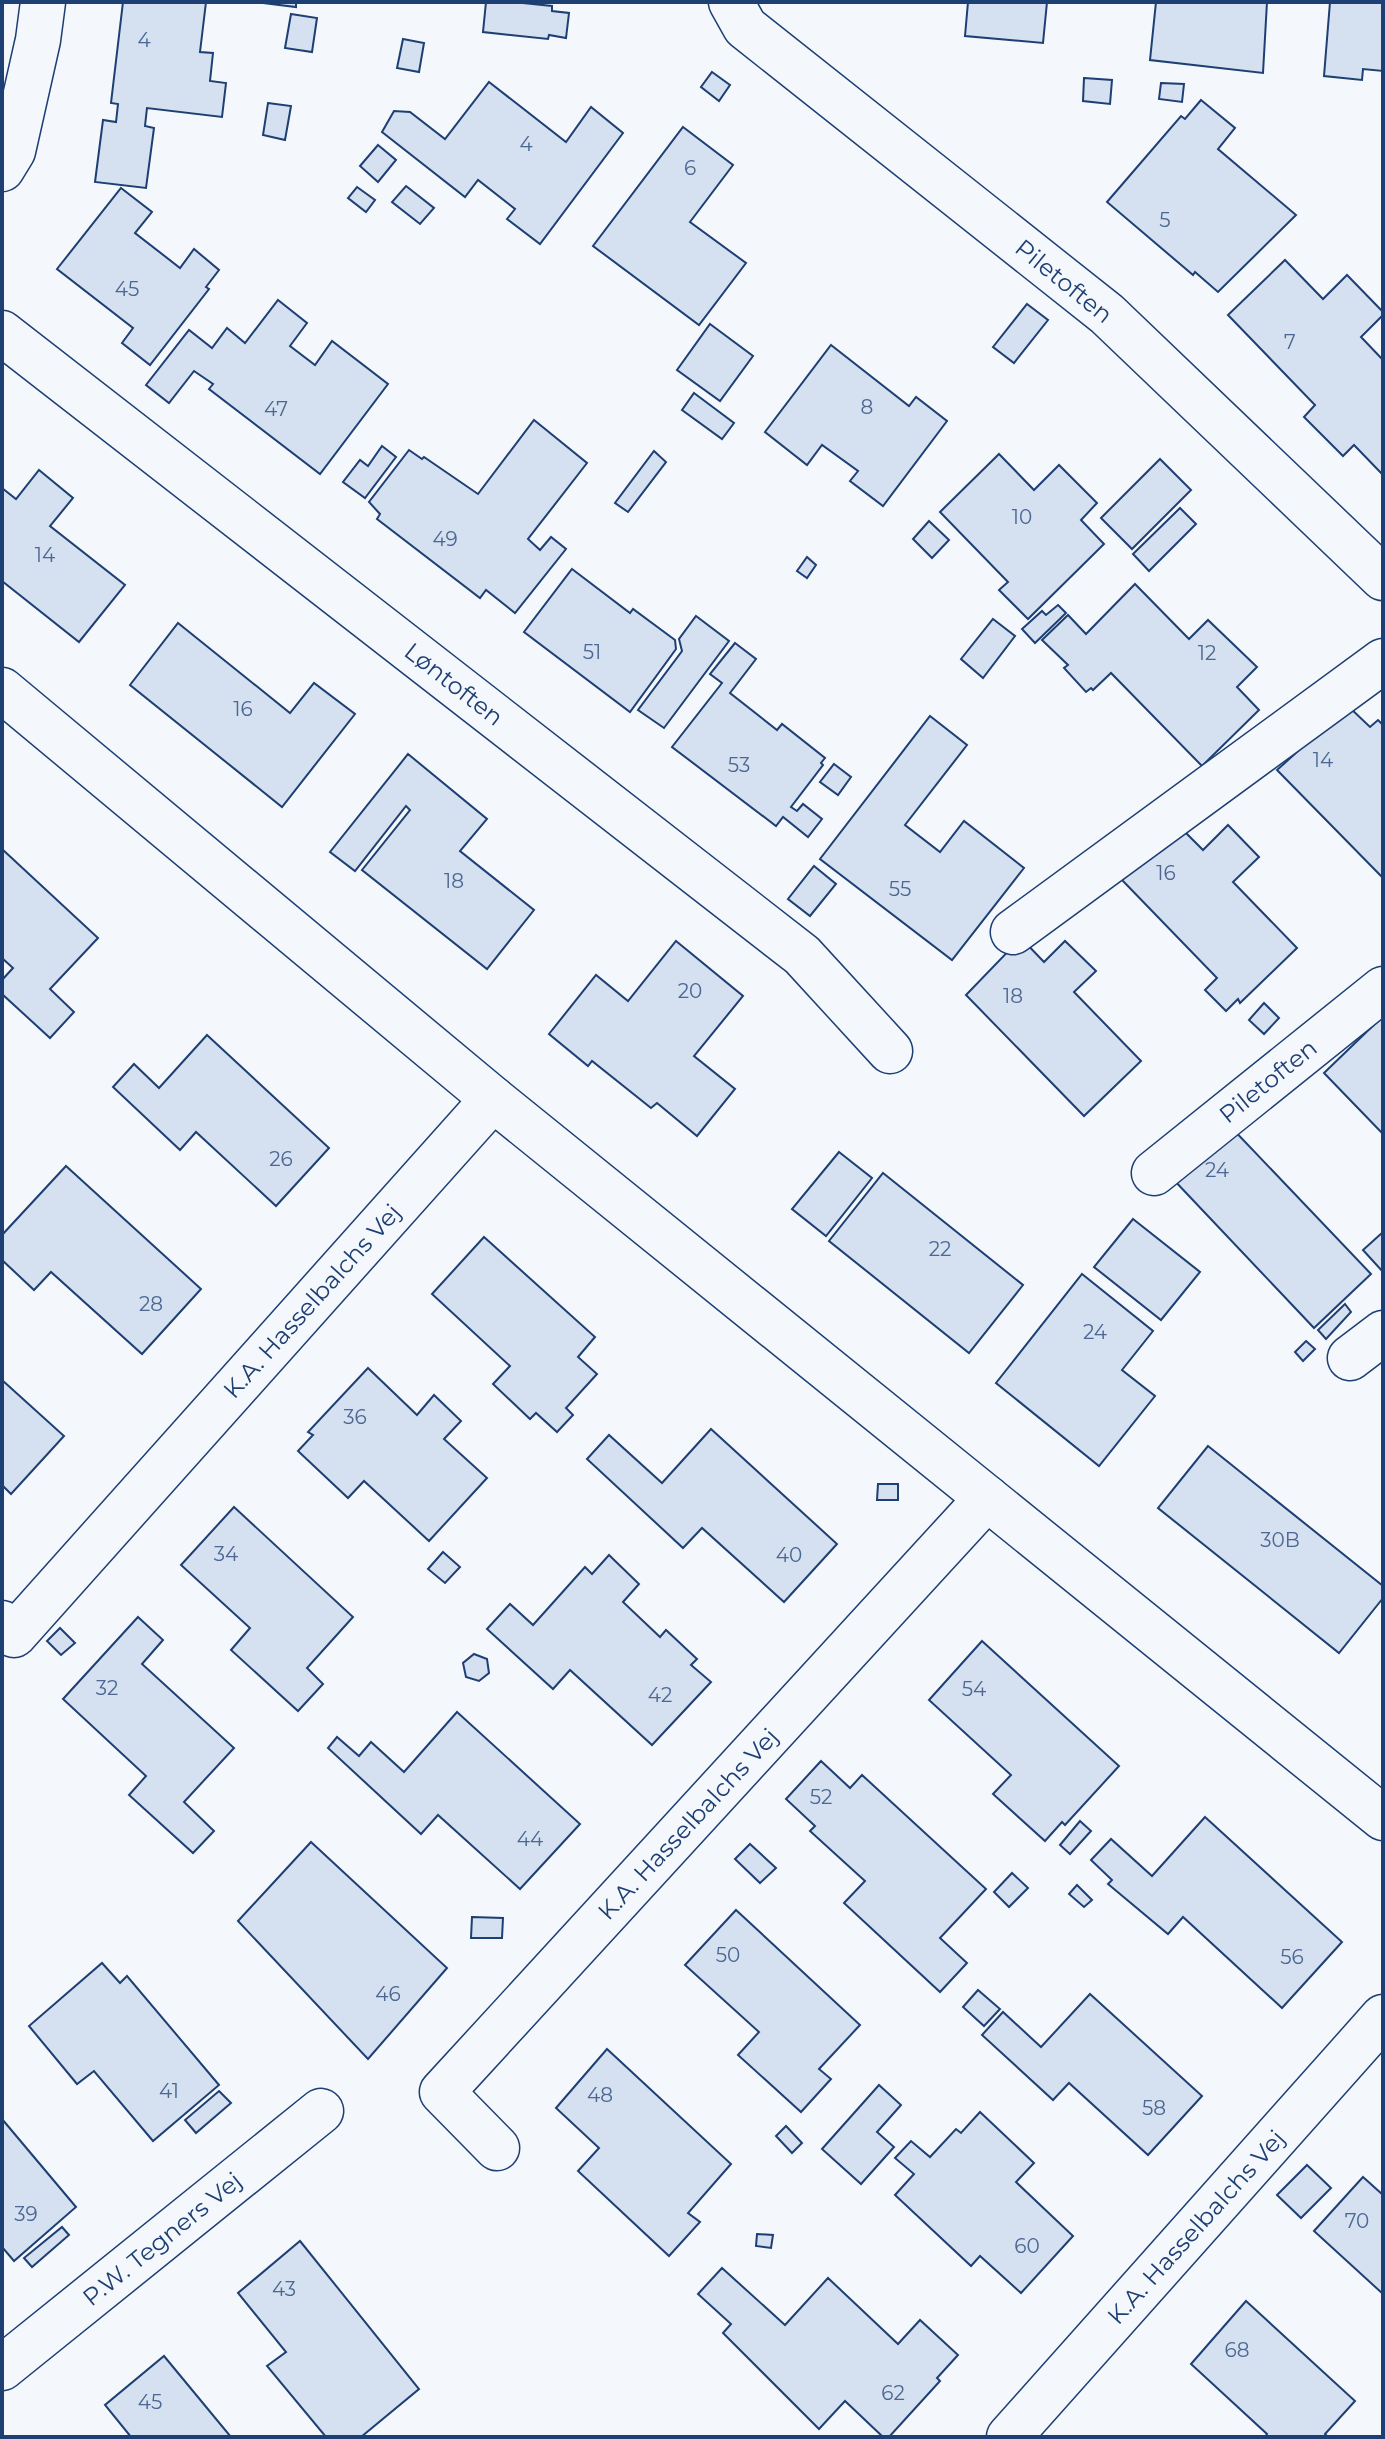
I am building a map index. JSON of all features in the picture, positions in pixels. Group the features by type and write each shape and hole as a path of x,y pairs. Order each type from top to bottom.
{"street":[{"path":"2,169 13,151 38,40 43,2"},
{"name":"Piletoften","path":"731,2 745,27 1107,314 1383,578"},
{"name":"Løntoften","path":"2,333 802,955 890,1051"},
{"path":"1013,932 1383,661"},
{"path":"2,690 493,1099 1383,1818"},
{"name":"Piletoften","path":"1154,1173 1383,989"},
{"name":"K.A. Hasselbalchs Vej","path":"2,1623 14,1635 493,1099"},
{"name":"K.A. Hasselbalchs Vej","path":"497,2148 442,2092 987,1498"},
{"name":"K.A. Hasselbalchs Vej","path":"1009,2437 1383,2017"},
{"name":"P.W. Tegners Vej","path":"2,2368 321,2111"}],"building":[{"path":"123,2 206,2 200,52 213,53 210,81 226,83 222,117 147,108 145,126 154,128 146,188 95,182 103,120 116,122 118,104 111,103"},
{"path":"255,2 296,2 296,7"},
{"path":"486,2 552,6 552,11 569,13 566,38 483,32"},
{"path":"968,2 1047,2 1043,43 965,36"},
{"path":"1156,2 1267,2 1263,73 1150,60"},
{"path":"1330,2 1383,2 1383,71 1363,69 1362,80 1324,76"},
{"path":"291,14 317,18 312,52 285,48"},
{"path":"403,39 424,43 419,72 397,68"},
{"path":"712,72 730,85 719,101 701,87"},
{"path":"1084,78 1112,80 1110,104 1083,101"},
{"path":"489,82 566,142 591,107 623,133 540,244 507,219 515,209 478,180 465,197 382,132 394,111 410,112 445,139"},
{"path":"1161,83 1184,84 1182,102 1159,99"},
{"path":"1201,100 1235,128 1218,149 1296,215 1218,292 1195,272 1193,275 1107,202 1181,116 1185,119"},
{"path":"268,103 291,106 285,140 263,135"},
{"path":"683,127 733,165 690,222 746,263 699,325 593,246"},
{"path":"378,145 396,160 378,182 360,166"},
{"path":"406,186 434,208 420,224 392,202"},
{"path":"357,187 375,200 366,212 348,198"},
{"path":"121,188 152,212 135,233 180,268 194,249 219,270 206,287 209,289 150,365 122,343 133,328 57,269"},
{"path":"1285,260 1323,299 1347,275 1383,312 1361,337 1383,360 1383,475 1354,445 1343,456 1304,417 1315,405 1228,315"},
{"path":"278,300 307,323 290,346 315,365 332,341 388,384 320,474 209,389 213,384 194,371 169,403 146,385 189,330 212,348 227,328 245,343"},
{"path":"1027,304 1048,320 1014,363 993,347"},
{"path":"710,324 753,356 720,401 677,370"},
{"path":"831,345 909,406 916,397 947,421 883,506 850,481 858,471 822,445 807,465 765,432"},
{"path":"694,393 734,423 722,439 682,410"},
{"path":"534,420 587,463 528,539 540,550 551,537 566,549 515,613 486,590 480,598 377,519 380,514 369,502 409,450 478,494"},
{"path":"382,446 396,457 365,498 343,482 360,460 368,466"},
{"path":"654,451 666,462 628,512 615,503"},
{"path":"999,454 1034,490 1059,465 1097,503 1081,520 1104,544 1028,619 999,590 1008,582 940,512"},
{"path":"1160,459 1191,490 1132,549 1101,518"},
{"path":"39,470 73,498 50,526 125,585 79,642 2,581 2,488 16,499"},
{"path":"1180,508 1196,524 1149,571 1133,554"},
{"path":"929,521 949,540 932,558 913,539"},
{"path":"807,557 816,565 807,578 797,571"},
{"path":"572,569 630,613 633,609 675,640 676,649 630,712 524,632"},
{"path":"1135,584 1189,639 1208,620 1257,667 1237,687 1259,710 1202,766 1111,673 1093,690 1091,688 1086,692 1064,668 1068,665 1042,640 1068,615 1086,634"},
{"path":"1058,605 1066,613 1035,643 1022,629 1042,611 1046,615"},
{"path":"696,616 729,641 664,728 638,710 682,651 679,639"},
{"path":"993,619 1015,636 983,678 961,659"},
{"path":"178,623 290,713 314,683 355,714 282,807 130,685"},
{"path":"735,643 756,659 730,693 777,730 782,724 825,758 791,807 797,811 803,804 822,819 808,837 783,817 776,826 672,747 722,683 710,674"},
{"path":"1348,706 1370,727 1378,720 1383,725 1383,878 1277,770"},
{"path":"930,716 967,745 905,825 940,852 964,821 1024,868 952,960 820,859"},
{"path":"408,754 487,819 460,851 534,910 487,969 362,870 410,810 406,806 355,871 330,852"},
{"path":"834,764 851,777 838,795 820,782"},
{"path":"1178,825 1203,850 1228,825 1259,857 1233,882 1297,948 1240,1003 1238,999 1226,1011 1205,990 1217,978 1122,880"},
{"path":"2,849 98,938 50,989 74,1012 50,1038 2,994 2,980 13,968 2,958"},
{"path":"814,866 836,884 810,916 788,899"},
{"path":"1021,938 1044,962 1065,941 1096,971 1074,992 1141,1061 1084,1116 966,995"},
{"path":"676,941 743,996 694,1056 735,1089 697,1136 657,1103 651,1108 592,1061 588,1066 549,1034 596,975 628,1001"},
{"path":"1264,1003 1279,1018 1264,1034 1249,1020"},
{"path":"1381,1018 1383,1020 1383,1134 1324,1073"},
{"path":"207,1035 329,1148 276,1206 196,1132 180,1150 113,1087 134,1064 159,1088"},
{"path":"1228,1124 1371,1274 1314,1328 1172,1178"},
{"path":"839,1152 872,1178 826,1236 792,1209"},
{"path":"66,1166 201,1289 142,1354 51,1272 34,1290 2,1260 2,1235"},
{"path":"883,1173 1023,1285 969,1353 829,1241"},
{"path":"1133,1219 1200,1272 1161,1320 1094,1267"},
{"path":"1383,1232 1383,1272 1363,1250"},
{"path":"484,1237 595,1337 578,1357 597,1374 566,1408 573,1415 557,1432 536,1413 530,1419 493,1384 510,1366 432,1294"},
{"path":"1082,1274 1153,1331 1122,1370 1155,1396 1099,1466 996,1383"},
{"path":"1345,1304 1351,1312 1326,1339 1318,1330"},
{"path":"1306,1341 1315,1349 1303,1361 1295,1352"},
{"path":"368,1368 417,1415 434,1395 461,1421 444,1439 487,1478 429,1541 364,1481 348,1498 298,1451 313,1435 308,1432"},
{"path":"2,1380 64,1436 11,1494 2,1485"},
{"path":"711,1429 837,1544 784,1602 702,1528 683,1548 587,1459 609,1435 662,1483"},
{"path":"1208,1446 1383,1586 1383,1598 1339,1653 1158,1508"},
{"path":"878,1484 898,1484 898,1500 877,1500"},
{"path":"234,1507 353,1617 307,1668 323,1684 298,1711 231,1650 250,1628 181,1565"},
{"path":"443,1552 460,1567 445,1583 428,1569"},
{"path":"609,1555 639,1584 623,1602 660,1637 666,1630 697,1659 691,1665 711,1682 652,1745 570,1670 553,1689 487,1629 510,1604 533,1625 585,1567 592,1574"},
{"path":"138,1617 163,1640 142,1664 234,1748 184,1802 214,1831 193,1853 129,1795 146,1776 63,1699"},
{"path":"60,1628 75,1643 61,1655 47,1641"},
{"path":"982,1641 1119,1766 1065,1825 1062,1822 1045,1841 993,1794 1011,1775 929,1700"},
{"path":"474,1654 487,1659 489,1673 479,1681 466,1677 463,1663"},
{"path":"457,1712 580,1824 520,1889 438,1815 421,1834 328,1748 337,1737 359,1756 371,1742 404,1772"},
{"path":"821,1761 850,1788 862,1775 986,1889 940,1938 967,1963 940,1992 844,1903 865,1881 810,1831 815,1826 786,1799"},
{"path":"1205,1817 1342,1942 1282,2008 1183,1917 1168,1934 1108,1884 1112,1880 1091,1860 1111,1839 1152,1876"},
{"path":"1080,1821 1091,1831 1070,1854 1060,1845"},
{"path":"311,1842 447,1968 368,2059 238,1921"},
{"path":"750,1844 776,1868 760,1883 735,1859"},
{"path":"1012,1873 1028,1888 1009,1907 994,1892"},
{"path":"1077,1885 1092,1900 1084,1907 1069,1894"},
{"path":"736,1910 860,2025 819,2069 831,2079 801,2112 738,2055 759,2032 685,1965"},
{"path":"472,1917 503,1918 502,1938 471,1938"},
{"path":"102,1963 120,1983 127,1976 219,2085 153,2141 94,2071 77,2084 29,2026"},
{"path":"978,1990 1000,2009 984,2026 963,2007"},
{"path":"1090,1994 1202,2096 1148,2155 1069,2083 1053,2100 982,2035 1003,2012 1041,2047"},
{"path":"607,2049 731,2164 688,2213 700,2222 669,2256 578,2171 599,2148 556,2108"},
{"path":"879,2085 901,2105 877,2132 894,2147 861,2184 822,2149"},
{"path":"219,2091 231,2103 196,2133 185,2120"},
{"path":"980,2112 1034,2163 1016,2182 1073,2236 1021,2293 980,2256 971,2266 895,2195 914,2174 895,2158 911,2141 930,2157 956,2129 961,2133"},
{"path":"2,2119 76,2207 14,2261 2,2247"},
{"path":"786,2126 802,2143 792,2153 776,2136"},
{"path":"1307,2165 1331,2188 1301,2218 1277,2195"},
{"path":"1363,2177 1383,2195 1383,2294 1314,2231"},
{"path":"62,2227 69,2235 32,2267 24,2258"},
{"path":"757,2234 773,2235 771,2248 756,2246"},
{"path":"300,2241 419,2389 361,2437 326,2437 267,2366 286,2352 238,2293"},
{"path":"722,2268 785,2325 828,2278 898,2344 920,2320 958,2355 937,2378 940,2381 889,2437 883,2437 845,2401 819,2429 723,2333 731,2324 698,2294"},
{"path":"1246,2301 1355,2401 1325,2434 1328,2437 1265,2437 1267,2434 1191,2364"},
{"path":"164,2356 231,2437 131,2437 105,2405"}]}
